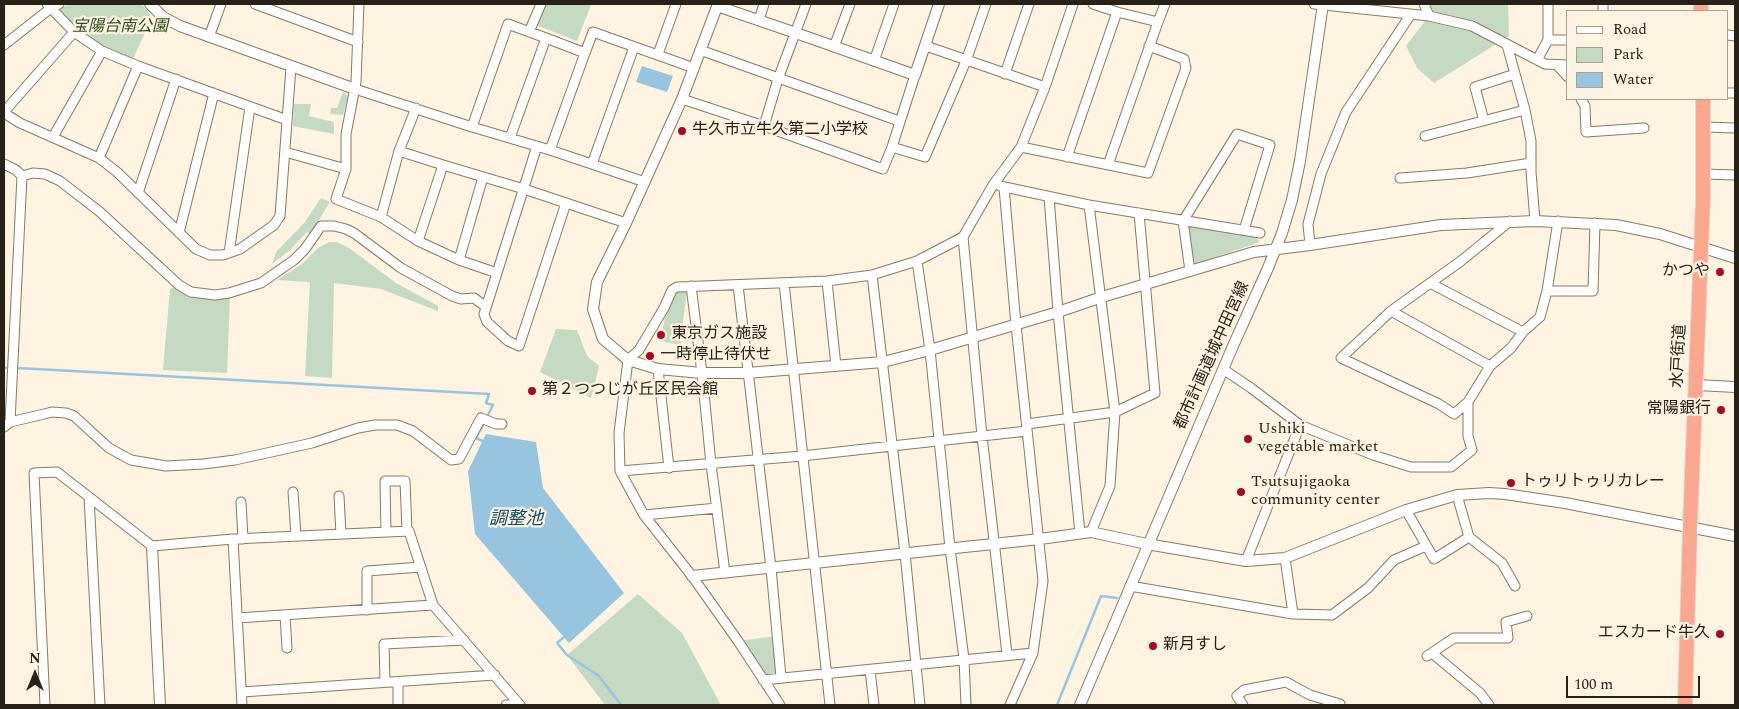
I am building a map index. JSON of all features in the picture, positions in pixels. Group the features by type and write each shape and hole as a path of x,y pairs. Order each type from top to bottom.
{"highway":[{"name":"水戸街道","path":"1685,705 1690,526 1702,248 1702,100"}],"street":[{"path":"150,4 170,21 209,37 472,127 550,150 645,182"},
{"path":"209,37 221,4"},
{"path":"255,4 358,42"},
{"path":"359,4 355,88 346,134 346,169 336,200 381,217 418,241 458,260 497,274"},
{"path":"529,32 541,4"},
{"path":"658,54 676,4"},
{"path":"759,20 764,4"},
{"path":"764,126 778,79 806,4"},
{"path":"834,46 850,4"},
{"path":"874,61 894,4"},
{"path":"682,99 883,169 939,4"},
{"path":"892,146 925,157 966,61 986,4"},
{"path":"1006,74 1029,4"},
{"path":"780,705 738,640 692,576 644,516 620,470 619,433 628,360 639,350 672,290 677,287 827,281 872,275 917,261 963,237 993,185 1021,147 1045,87 1073,4"},
{"path":"1093,4 1158,22"},
{"path":"1108,165 1165,4"},
{"path":"1320,4 1430,16 1472,26 1545,64 1566,65"},
{"name":"都市計画道城中田宮線","path":"1080,705 1147,544 1276,249 1292,200 1300,161 1320,4"},
{"path":"1424,4 1430,16"},
{"path":"1537,60 1548,40 1548,4"},
{"path":"4,45 52,5 74,32 102,51 287,120"},
{"path":"915,76 717,5 682,99 597,282 593,309 603,339 628,360 658,369 702,373 747,373 882,362 973,338 1254,252 1441,224 1535,220 1595,223 1640,229 1735,258"},
{"path":"1067,157 1117,12"},
{"path":"1310,245 1308,224 1321,174 1346,112 1412,14"},
{"path":"472,127 508,24 585,53"},
{"path":"74,32 4,112 20,123 98,158 117,172 201,252 215,255 229,254 240,249 278,221 281,210 291,66"},
{"path":"550,150 593,32 694,68"},
{"path":"510,138 546,38"},
{"path":"1548,40 1566,40"},
{"path":"1507,45 1525,110 1531,141 1535,220"},
{"path":"926,46 1045,87"},
{"path":"1021,147 1148,173 1186,68 1184,59 1150,46"},
{"path":"592,164 634,47"},
{"path":"700,50 899,121"},
{"path":"53,137 102,51"},
{"path":"1557,65 1566,75"},
{"path":"98,158 138,66"},
{"path":"1484,121 1475,87 1515,74"},
{"path":"138,193 176,80"},
{"path":"179,233 214,93"},
{"path":"1582,100 1585,106 1586,132 1644,128"},
{"path":"229,254 250,107"},
{"path":"381,217 399,150 416,108"},
{"path":"1426,136 1525,110"},
{"path":"1703,127 1735,128"},
{"path":"1190,271 1183,221 1237,134 1270,145 1244,230"},
{"path":"537,146 484,314 487,322 508,341 519,346 566,203"},
{"path":"399,150 626,223"},
{"path":"285,152 346,169"},
{"path":"1400,178 1467,173 1531,162"},
{"path":"4,164 16,170 22,176 7,425 52,412 66,413 74,416 110,448 131,460 166,466 235,460 312,443 358,428 374,425 397,425 413,431 451,460 459,459 481,418 496,424 502,424"},
{"path":"418,241 442,165"},
{"path":"22,176 33,173 45,174 60,181 106,217 166,274 191,292 215,295 261,283 294,260 305,249 321,226 334,226 354,233 401,268 452,296 461,299 474,298 486,307"},
{"path":"1703,174 1735,175"},
{"path":"458,260 483,177"},
{"path":"993,185 1089,205 1260,233"},
{"path":"1004,188 1016,325 1044,581 1033,652 1010,705"},
{"path":"1049,197 1058,312 1080,533"},
{"path":"1089,205 1115,412 1110,486 1091,532"},
{"path":"620,470 669,468 802,456 982,436 1069,418 1115,412 1155,393 1140,213"},
{"path":"1510,221 1461,261 1391,311 1341,358 1439,404 1454,414 1468,402 1490,366 1512,348 1523,332 1540,317 1547,291 1558,221"},
{"path":"1547,291 1593,291 1595,223"},
{"path":"963,237 993,544 1007,654"},
{"path":"917,261 930,350 950,548 964,659 966,705"},
{"path":"872,275 905,553 920,705"},
{"path":"827,281 836,366"},
{"path":"784,283 830,705"},
{"path":"1430,283 1523,332"},
{"path":"738,285 771,568 781,678"},
{"path":"691,286 724,573"},
{"path":"1391,311 1490,366"},
{"path":"658,369 669,468"},
{"path":"1223,369 1252,388 1300,425 1373,455 1411,467 1450,467 1472,450 1468,436 1468,402"},
{"path":"1697,385 1735,387"},
{"path":"1246,560 1300,425"},
{"path":"45,705 34,473 57,472 152,546 243,539 407,531"},
{"path":"386,532 385,481 405,481 407,531 409,531 433,606 520,705"},
{"path":"293,492 296,536"},
{"path":"692,576 1040,540 1091,532 1147,544 1246,560 1285,558 1406,510 1457,495 1489,493 1505,494 1690,526 1735,536"},
{"path":"1457,495 1469,536 1502,563 1515,586"},
{"path":"339,496 341,534"},
{"path":"89,497 100,705"},
{"path":"241,502 243,539"},
{"path":"644,516 717,508"},
{"path":"1406,510 1434,559 1469,536"},
{"path":"233,540 242,705"},
{"path":"152,546 160,705"},
{"path":"1130,586 1293,614 1332,615 1368,588 1394,560 1426,546"},
{"path":"1285,558 1293,614"},
{"path":"367,610 366,571 421,567"},
{"path":"237,618 433,606"},
{"path":"285,615 287,648"},
{"path":"1489,705 1480,693 1429,654 1454,638 1508,638 1506,622 1527,616"},
{"path":"385,682 384,644 464,640"},
{"path":"763,680 1033,652"},
{"path":"870,670 874,705"},
{"path":"242,692 495,675"},
{"path":"398,682 398,705"},
{"path":"1243,705 1237,696 1244,690 1286,682 1310,695 1340,705"},
{"path":"506,705 520,705"}],"green space":[{"name":"宝陽台南公園","path":"70,4 142,4 152,17 133,59 101,45 72,24 60,13 61,8"},
{"path":"541,4 591,5 577,41 533,24"},
{"path":"1424,4 1508,4 1509,36 1434,83 1417,68 1406,46 1429,16"},
{"path":"343,92 348,96 343,115 330,114 331,108 337,108"},
{"path":"294,104 311,104 309,116 334,122 334,134 293,126"},
{"path":"321,198 330,202 310,234 307,232 290,250 272,264 276,252 305,222"},
{"path":"1187,225 1254,236 1260,242 1192,265"},
{"path":"329,242 337,242 349,248 396,283 438,306 438,311 381,289 334,283 332,378 305,376 310,282 277,280 302,264 318,248"},
{"path":"174,287 190,296 205,299 219,299 230,296 227,373 163,370 170,289"},
{"path":"687,290 680,345 660,341 667,309 677,291"},
{"path":"556,329 577,330 587,356 599,366 591,398 540,372"},
{"path":"638,594 682,633 721,705 605,705 567,655"},
{"path":"777,636 781,677 763,680 738,641"}],"water":[{"path":"642,66 673,76 667,92 636,82"},
{"name":"調整池","path":"486,434 536,442 543,488 624,593 569,643 475,534 468,471"}],"waterway":[{"path":"18,368 489,394 486,403 493,405 487,417"},
{"path":"485,422 476,438 485,442"},
{"path":"1057,705 1101,596 1117,598"},
{"path":"565,636 557,643 567,655 599,676 621,705"}],"place":[{"name":"牛久市立牛久第二小学校","path":"682,131"},
{"name":"かつや","path":"1720,272"},
{"name":"東京ガス施設","path":"661,335"},
{"name":"一時停止待伏せ","path":"650,356"},
{"name":"第２つつじが丘区民会館","path":"532,391"},
{"name":"常陽銀行","path":"1721,410"},
{"name":"Ushiki vegetable market","path":"1248,439"},
{"name":"トゥリトゥリカレー","path":"1511,483"},
{"name":"Tsutsujigaoka community center","path":"1241,492"},
{"name":"エスカード牛久","path":"1720,634"},
{"name":"新月すし","path":"1153,646"}]}
